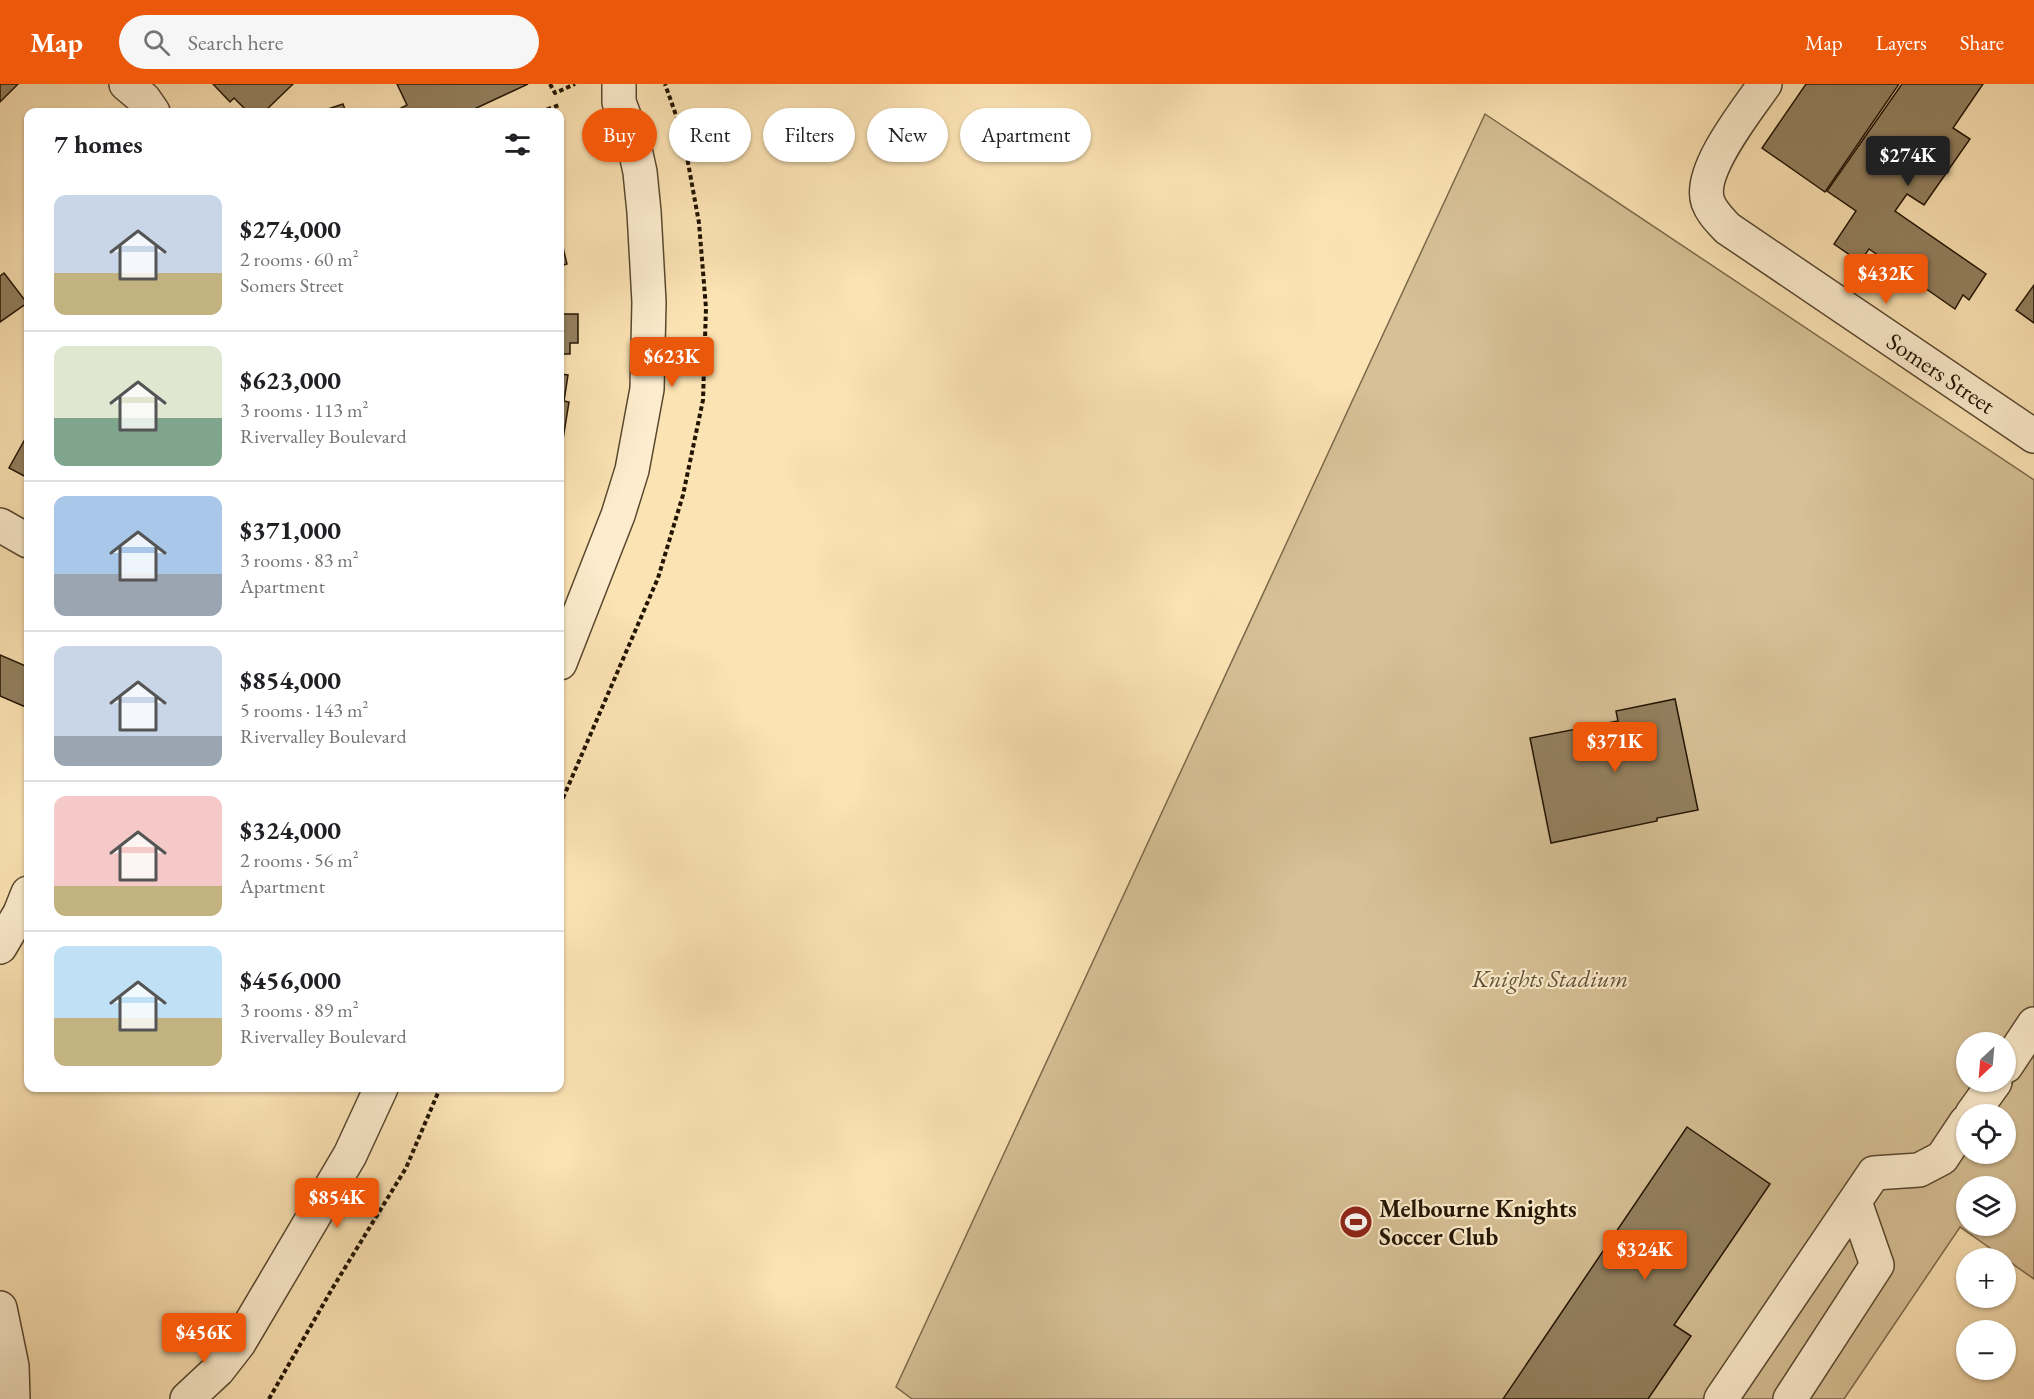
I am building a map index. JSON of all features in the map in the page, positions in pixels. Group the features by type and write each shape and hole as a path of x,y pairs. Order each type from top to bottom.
{"street":[{"path":"126,84 144,99 150,108"},
{"name":"Somers Street","path":"1765,84 1716,156 1709,177 1707,200 1713,214 1727,228 2034,436"},
{"path":"564,653 632,470 647,389 649,302 640,172 633,140 613,90"},
{"path":"0,525 24,539"},
{"path":"0,947 24,903"},
{"path":"2016,1051 2034,1024"},
{"path":"187,1399 218,1370 238,1343 350,1155 379,1092"},
{"path":"1721,1399 1874,1173 1919,1170 1942,1158 1956,1137"},
{"path":"1790,1399 1877,1265 1854,1203"},
{"path":"0,1308 12,1366 13,1399"},
{"path":"218,1399 238,1343"},
{"path":"12,1366 32,1399"}],"path":[{"path":"550,84 555,93 576,84"},
{"path":"551,108 560,105"},
{"path":"269,1399 405,1168 438,1092"}],"green space":[{"name":"Knights Stadium","path":"1485,114 2034,480 2034,1279 2016,1266 2016,1248 1990,1248 1973,1236 2016,1236 2016,1176 1956,1176 1956,1233 1844,1399 912,1399 896,1387"}],"building":[{"path":"0,84 18,84 0,102"},
{"path":"213,84 293,84 268,108 244,108 234,98 230,102"},
{"path":"397,84 528,84 477,108 401,108 407,105"},
{"path":"1806,84 1899,84 1825,192 1762,148"},
{"path":"1902,84 1983,84 1953,128 1970,139 1924,205 1907,194 1895,211 1986,274 1969,300 1963,295 1955,309 1869,249 1860,262 1834,244 1856,211 1827,191"},
{"path":"343,104 344,108 331,108"},
{"path":"4,273 24,299 24,305 0,322 0,276"},
{"path":"2034,285 2034,323 2016,310"},
{"path":"564,314 578,314 578,343 570,343 570,354 564,354"},
{"path":"564,374 568,375 564,401"},
{"path":"564,401 569,402 564,433"},
{"path":"24,441 24,476 9,468"},
{"path":"0,655 24,665 24,706 0,696"},
{"path":"1675,699 1698,810 1551,843 1530,738 1618,721 1616,711"},
{"path":"1687,1127 1770,1184 1674,1325 1691,1336 1648,1399 1503,1399"}],"place":[{"name":"Melbourne Knights Soccer Club","path":"1356,1222"}]}
